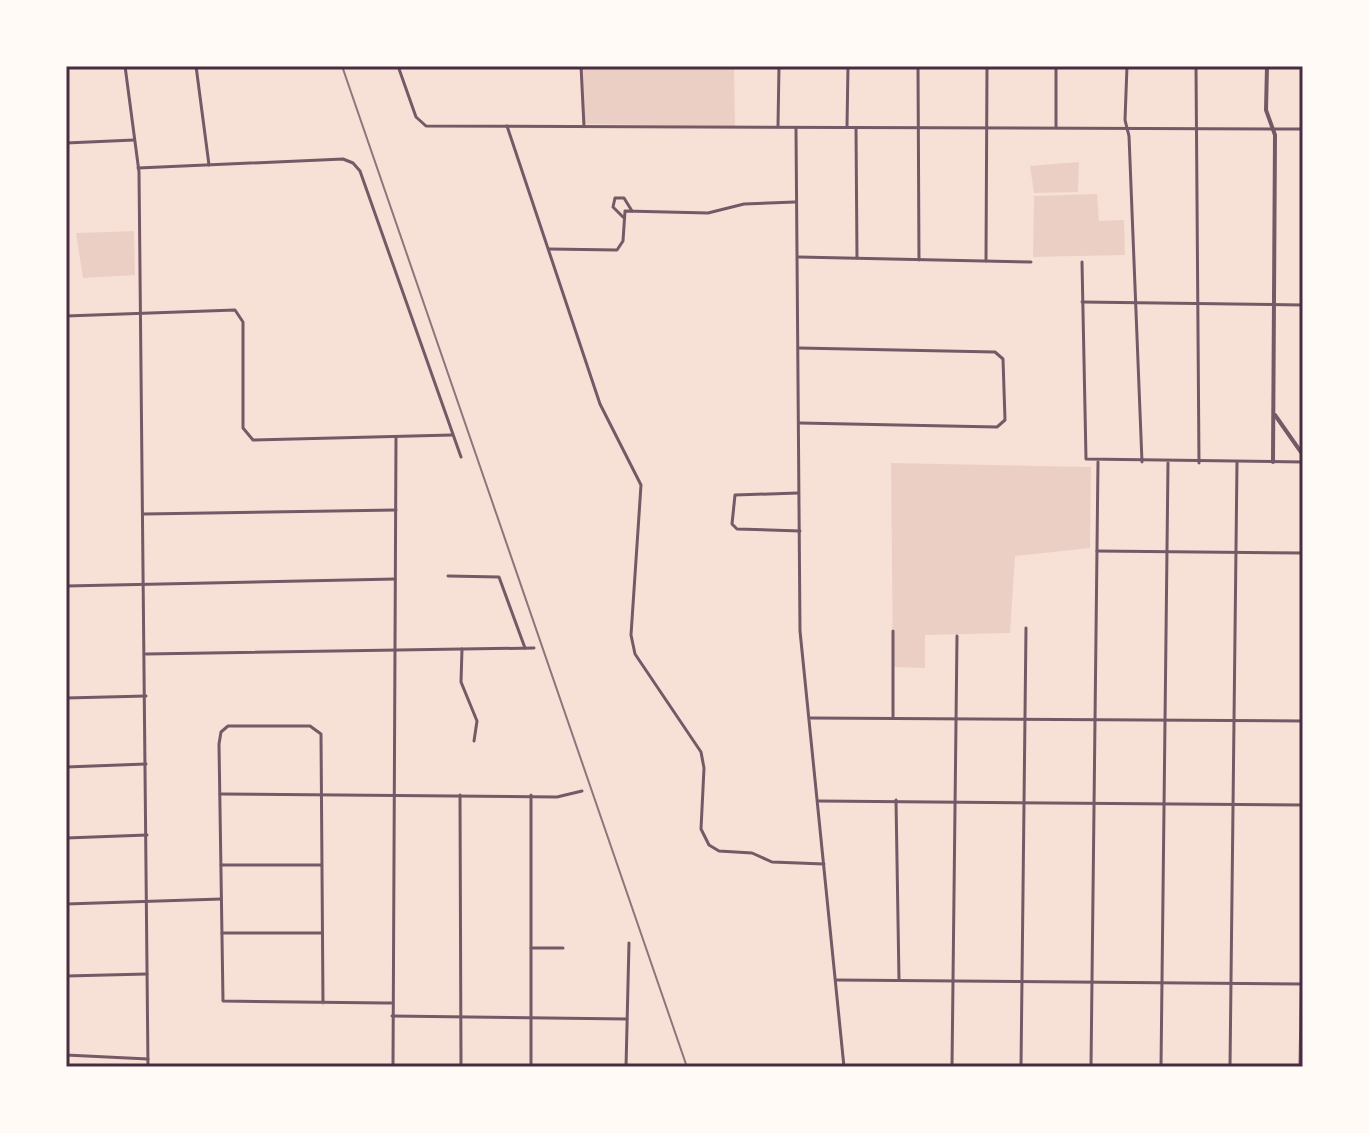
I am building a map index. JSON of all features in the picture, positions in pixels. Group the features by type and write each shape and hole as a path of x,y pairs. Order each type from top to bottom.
{"street":[{"path":"125,66 138,168 142,313 148,1067"},
{"path":"196,66 209,165"},
{"path":"398,66 418,121 426,126 1303,129"},
{"path":"581,66 584,126"},
{"path":"778,127 779,66"},
{"path":"847,126 848,66"},
{"path":"918,66 919,260"},
{"path":"986,261 987,66"},
{"path":"1056,66 1056,127"},
{"path":"1127,66 1142,462"},
{"path":"1196,66 1199,463"},
{"path":"1267,66 1266,110 1273,128 1273,462"},
{"path":"507,126 600,404 641,485 633,645 642,667 701,752 704,768 702,835 709,845 719,851 752,853 772,862 824,864"},
{"path":"796,128 800,631 844,1067"},
{"path":"856,128 857,258"},
{"path":"66,143 134,140"},
{"path":"138,168 343,159 353,163 360,171 461,457"},
{"path":"624,218 613,207 615,198 624,198 632,211"},
{"path":"549,249 617,250 623,241 625,211 708,213 744,204 796,201"},
{"path":"798,257 1031,262"},
{"path":"1082,262 1086,459 1098,462 1168,463 1303,462"},
{"path":"1082,302 1303,305"},
{"path":"66,316 230,309 239,313 243,322 243,428 249,439 452,435"},
{"path":"799,348 995,352 1003,359 1005,416 997,427 800,423"},
{"path":"1274,413 1303,455"},
{"path":"393,1067 391,794 396,437"},
{"path":"1091,1067 1098,462"},
{"path":"1230,1067 1237,462"},
{"path":"1161,1067 1168,463"},
{"path":"800,493 735,495 732,524 737,529 800,531"},
{"path":"144,514 396,510"},
{"path":"1097,551 1303,553"},
{"path":"448,576 499,577 525,648"},
{"path":"66,586 395,579"},
{"path":"1021,1067 1026,628"},
{"path":"893,631 893,717"},
{"path":"952,1067 957,636"},
{"path":"145,654 534,648"},
{"path":"462,649 461,682 477,721 474,741"},
{"path":"66,698 146,696"},
{"path":"809,718 1303,721"},
{"path":"323,1003 322,739 318,730 310,726 232,725 219,736 223,1001 323,1003 391,1003"},
{"path":"66,767 146,764"},
{"path":"220,794 531,794 557,797 582,791"},
{"path":"460,794 461,1067"},
{"path":"531,794 531,1067"},
{"path":"896,800 899,981"},
{"path":"817,801 1233,802 1303,805"},
{"path":"66,838 147,835"},
{"path":"221,865 323,865"},
{"path":"1300,1067 1303,887"},
{"path":"66,904 147,904 221,899"},
{"path":"222,933 323,933"},
{"path":"626,1067 629,943"},
{"path":"531,948 563,948"},
{"path":"66,976 147,974"},
{"path":"836,980 1302,984"},
{"path":"392,1016 627,1019"},
{"path":"66,1055 148,1059"}],"shaded area":[{"path":"581,66 734,66 735,126 582,124"},
{"path":"1079,162 1078,192 1034,193 1030,166"},
{"path":"1097,194 1099,221 1124,220 1125,255 1033,257 1034,196"},
{"path":"134,231 135,275 83,278 76,233"},
{"path":"891,463 1091,467 1090,548 1015,556 1010,633 925,635 925,668 893,667"}],"railway":[{"path":"342,66 687,1067"}]}
